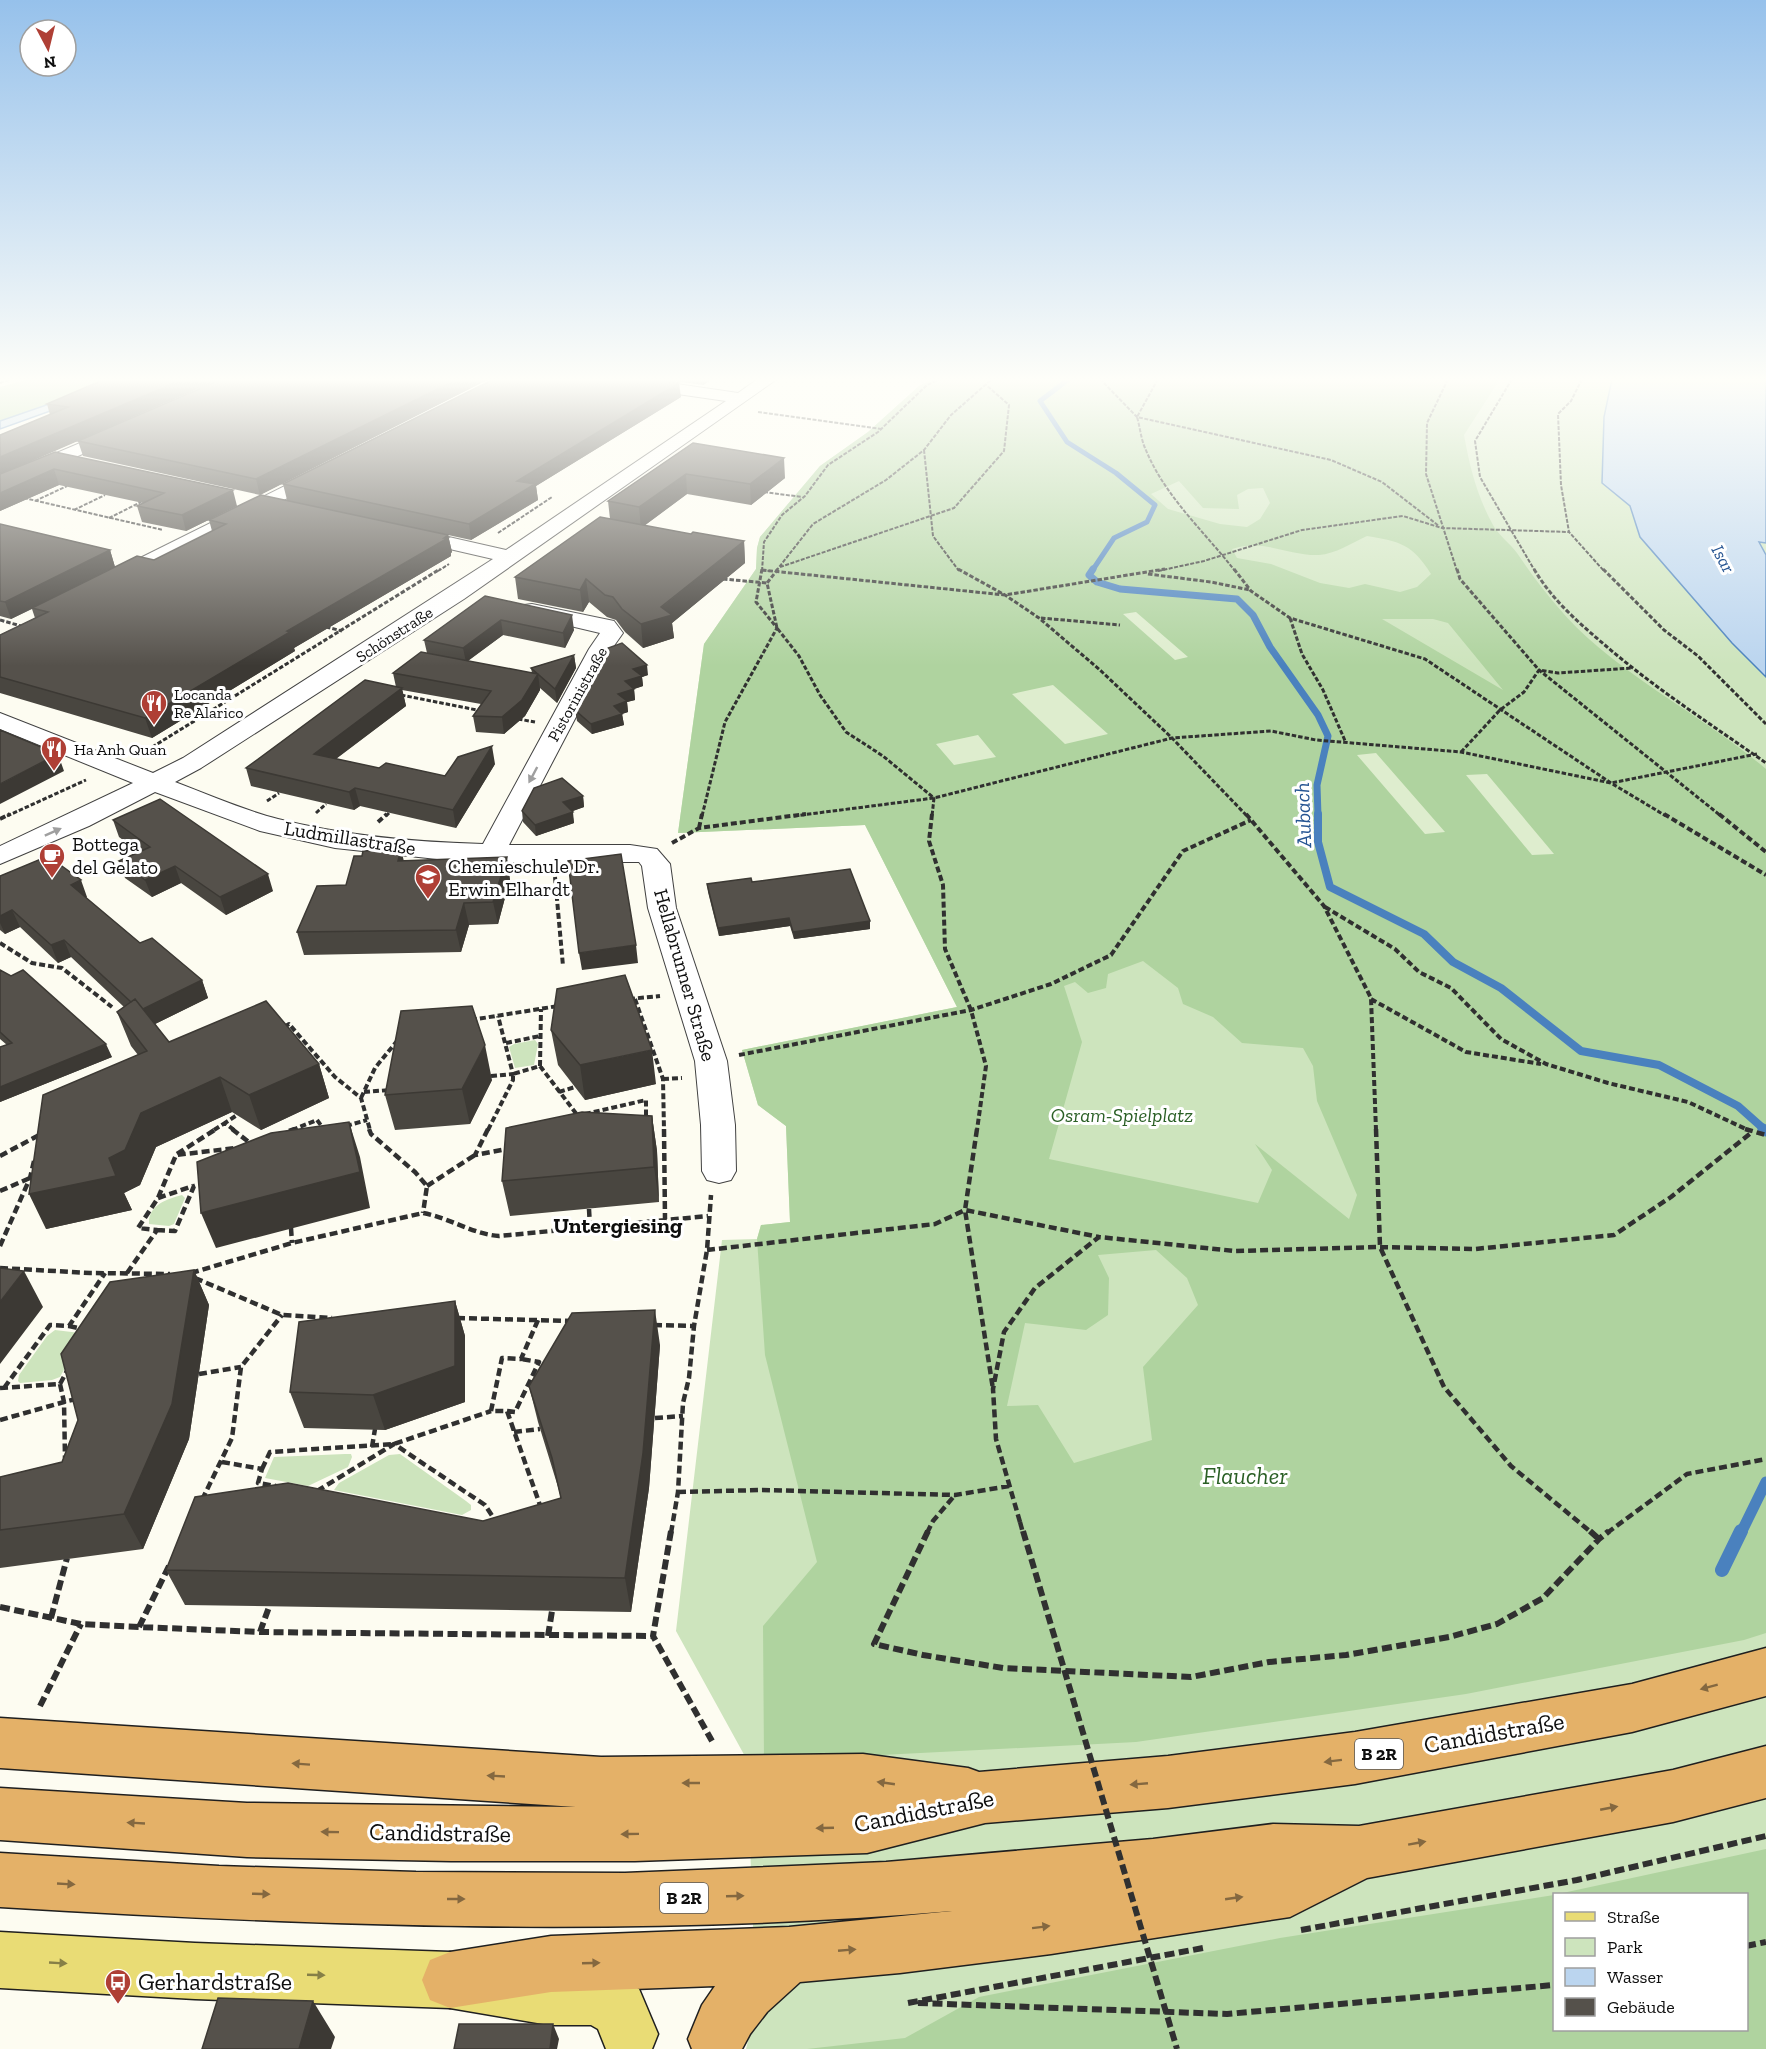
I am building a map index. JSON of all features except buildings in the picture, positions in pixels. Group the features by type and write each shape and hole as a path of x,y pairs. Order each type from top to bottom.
{"highway":[{"name":"Candidstraße","path":"0,1814 247,1830 451,1834 635,1834 867,1826 985,1797 1168,1782 1355,1758 1632,1708 1766,1672"},
{"path":"0,1743 601,1783 863,1780 985,1797"},
{"name":"B 2R","path":"0,1880 219,1893 416,1899 625,1900 886,1889 1153,1866 1274,1851 1359,1853 1673,1796 1766,1772"},
{"path":"450,1980 551,1964 789,1955 900,1945 1051,1926 1290,1890 1359,1853"},
{"path":"716,2044 724,2018 755,1983 789,1955"}],"main road":[{"path":"0,1960 195,1971 450,1980 549,1996 597,1996 619,2009 629,2042"}],"street":[{"path":"7,490 33,475"},
{"path":"100,586 322,475"},
{"name":"Schönstraße","path":"0,838 134,775 192,763 446,592 493,553 618,475"},
{"path":"234,496 296,510"},
{"path":"386,529 493,553"},
{"path":"446,592 480,599"},
{"name":"Pistorinistraße","path":"491,854 600,649 612,633 606,626 513,606"},
{"name":"Ludmillastraße","path":"0,720 134,775 269,825 335,840 437,851 491,854 553,855 630,852 647,855"},
{"name":"Schönstraße","path":"0,856 134,775"},
{"name":"Hellabrunner Straße","path":"647,855 656,864 662,908 711,1061 718,1125 719,1171"}],"path":[{"path":"820,475 803,497 782,514 764,542 756,602 799,656 820,695 846,732 883,756 934,798"},
{"path":"699,828 725,722 777,628 767,583 813,524 893,475"},
{"path":"927,475 933,536 959,571 1005,595 1039,618 1100,670 1172,738 1251,820 1324,906 1371,999 1380,1247 1444,1387 1511,1466 1599,1539"},
{"path":"780,567 954,508 983,475"},
{"path":"1160,475 1188,517 1224,556 1251,591 1290,618 1425,659 1611,783 1766,875"},
{"path":"1365,475 1382,482 1442,528"},
{"path":"1426,475 1460,579 1539,670 1766,852"},
{"path":"1480,475 1543,585 1576,621 1632,668 1766,763"},
{"path":"1561,475 1569,532 1623,592 1664,630 1698,656 1766,724"},
{"path":"35,501 67,486"},
{"path":"7,490 35,501 169,531"},
{"path":"764,492 803,497"},
{"path":"74,510 105,495"},
{"path":"0,819 134,775 155,748 343,631 493,553 555,496"},
{"path":"109,518 141,502"},
{"path":"762,570 1005,595 1143,574 1224,556 1302,530 1403,516 1442,528 1569,532"},
{"path":"1143,574 1211,582 1251,591"},
{"path":"718,579 767,583"},
{"path":"1039,618 1120,625"},
{"path":"1290,618 1302,654 1323,690 1346,743"},
{"path":"0,620 21,626"},
{"path":"318,625 343,631"},
{"path":"1539,670 1558,673 1632,668"},
{"path":"1461,752 1500,710 1524,692 1539,670"},
{"path":"420,699 427,693"},
{"path":"399,694 483,712 489,706"},
{"path":"516,718 559,727"},
{"path":"647,855 699,828 934,798 1172,738 1271,731 1316,740 1461,752 1611,783 1756,754"},
{"path":"934,798 929,842 942,885 945,949 971,1010 986,1066 965,1210 993,1389 996,1439 1177,2049"},
{"path":"711,1061 971,1010 1052,984 1111,955 1182,850 1251,820"},
{"path":"553,855 563,966"},
{"path":"1324,906 1395,949 1419,972 1451,988 1501,1039 1545,1064"},
{"path":"0,944 32,963 62,968 112,1007"},
{"path":"624,1000 690,993"},
{"path":"635,999 663,1079 665,1220"},
{"path":"1371,999 1466,1052 1545,1064 1608,1083 1689,1102 1752,1132 1766,1135"},
{"path":"460,1021 562,1006"},
{"path":"541,1009 540,1066 584,1124"},
{"path":"475,1155 513,1080 507,1043 498,1016"},
{"path":"282,1028 289,1024 335,1077 361,1098 371,1134 415,1172 427,1186 423,1214"},
{"path":"361,1098 375,1068 403,1033"},
{"path":"507,1043 540,1036"},
{"path":"645,1054 653,1052"},
{"path":"314,1067 322,1063"},
{"path":"491,1076 513,1074 540,1066"},
{"path":"559,1092 575,1087"},
{"path":"364,1092 393,1090"},
{"path":"579,1116 646,1100 646,1122"},
{"path":"194,1186 175,1231 138,1228 158,1198 177,1155 237,1115"},
{"path":"279,1136 317,1120 326,1133"},
{"path":"337,1129 367,1120"},
{"path":"225,1123 253,1146"},
{"path":"0,1156 49,1130"},
{"path":"707,1250 935,1224 965,1210 1099,1237 1234,1251 1380,1247 1475,1249 1614,1235 1671,1197 1752,1132"},
{"path":"38,1142 39,1135"},
{"path":"177,1155 253,1146 259,1143"},
{"path":"427,1186 475,1155 509,1148"},
{"path":"0,1246 30,1178 36,1150"},
{"path":"719,1171 710,1199 707,1250 694,1326 683,1416 678,1492 653,1636 715,1746 752,1782"},
{"path":"0,1191 30,1178"},
{"path":"158,1198 204,1182"},
{"path":"23,1194 32,1192"},
{"path":"589,1209 590,1227"},
{"path":"344,1319 282,1315 187,1274 292,1243 423,1214 440,1216 483,1235 521,1234 708,1216"},
{"path":"291,1228 292,1243"},
{"path":"127,1274 157,1230"},
{"path":"993,1389 1004,1332 1035,1288 1099,1237"},
{"path":"0,1268 177,1274"},
{"path":"69,1326 105,1273"},
{"path":"197,1511 232,1438 241,1367 282,1315"},
{"path":"454,1318 583,1322"},
{"path":"521,1359 538,1320"},
{"path":"650,1324 694,1326"},
{"path":"2,1388 50,1325 89,1330 84,1339"},
{"path":"280,1487 258,1483 270,1452 394,1444 491,1411 515,1412 539,1362 502,1358 491,1411"},
{"path":"59,1466 65,1458 64,1402 60,1384 69,1366"},
{"path":"199,1374 241,1367"},
{"path":"2,1388 60,1384"},
{"path":"0,1420 82,1398"},
{"path":"507,1412 545,1518"},
{"path":"655,1418 683,1416"},
{"path":"372,1447 375,1429"},
{"path":"514,1432 540,1429"},
{"path":"325,1495 314,1493 394,1444"},
{"path":"394,1444 484,1505 498,1524 489,1523"},
{"path":"955,1495 933,1521 874,1644 923,1655 1003,1668 1191,1677 1269,1662 1346,1655 1449,1637 1497,1624 1543,1598 1599,1539 1687,1473 1765,1459"},
{"path":"222,1462 262,1469"},
{"path":"678,1492 762,1490 955,1495 1009,1486"},
{"path":"51,1618 67,1558"},
{"path":"139,1627 172,1559"},
{"path":"260,1632 269,1606"},
{"path":"0,1607 81,1624 139,1627 260,1632 653,1636"},
{"path":"548,1636 552,1611"},
{"path":"40,1707 81,1624"},
{"path":"1290,1932 1577,1880 1766,1836"},
{"path":"1748,1946 1766,1942"},
{"path":"1209,1947 908,2003 1227,2014 1553,1985"}],"green space":[{"name":"Flaucher","path":"813,475 1766,475 1766,2049 746,2049 756,2009 747,1760 676,1631 722,1240 757,1239 761,1225 790,1222 786,1126 758,1105 742,1050 957,1007 865,825 678,833 704,644 756,569 760,537"},
{"name":"Flaucher","path":"813,475 1473,475 1478,492 1495,529 1514,549 1574,625 1638,678 1725,737 1766,769 1766,1633 1744,1640 1466,1694 1136,1742 764,1761 763,1626 817,1562 765,1355 757,1239 761,1225 790,1222 786,1126 758,1105 742,1050 957,1007 865,825 678,833 704,644 756,569 760,537","holes":["1179,481 1203,508 1239,509 1237,495 1248,489 1263,488 1270,503 1260,519 1247,527 1220,524 1168,509 1151,494","1367,536 1405,546 1418,557 1431,574 1417,587 1400,592 1365,584 1349,588 1320,583 1271,564 1237,558 1232,549 1254,545 1319,555 1337,550","1382,619 1433,619 1448,623 1503,690","1143,961 1178,988 1183,1004 1213,1017 1242,1043 1303,1048 1313,1066 1317,1101 1357,1195 1349,1219 1255,1144 1272,1170 1258,1203 1049,1159 1082,1042 1064,986 1075,982 1088,993 1106,988 1108,974","1156,1250 1187,1278 1198,1305 1143,1367 1152,1440 1074,1463 1038,1405 1007,1406 1025,1323 1086,1330 1108,1315 1109,1278 1098,1255"]},
{"path":"1136,612 1188,657 1175,660 1123,614"},
{"path":"1053,685 1108,734 1065,744 1012,694"},
{"path":"978,735 996,757 954,765 936,744"},
{"path":"1376,753 1445,832 1425,834 1357,755"},
{"path":"1487,774 1554,854 1532,855 1466,775"},
{"path":"535,1040 538,1044 534,1065 515,1068 509,1047"},
{"path":"182,1195 185,1198 174,1224 169,1226 149,1224 155,1208 165,1201"},
{"path":"55,1330 80,1333 81,1338 60,1377 20,1383 19,1375 47,1336"},
{"path":"351,1454 348,1467 308,1486 265,1478 274,1457"},
{"path":"400,1454 466,1501 471,1505 471,1510 462,1515 334,1490 339,1483 389,1455"},
{"path":"1766,1849 1766,2049 807,2049 905,2038 979,1997 1280,1938 1553,1895 1553,2031 1748,2031 1748,1893 1563,1893"}],"water":[{"name":"Isar","path":"1602,475 1766,475 1766,543 1759,542 1766,555 1766,677 1732,643 1640,537 1630,506 1602,483"}],"waterway":[{"name":"Aubach","path":"1092,571 1114,538 1147,522 1155,505 1118,475"},
{"name":"Aubach","path":"1093,569 1089,575 1097,582 1120,589 1237,599 1253,615 1270,647 1318,715 1328,736 1317,785 1318,816"},
{"name":"Aubach","path":"1318,816 1318,842 1330,887 1424,934 1453,962 1501,988 1581,1051 1659,1065 1738,1106 1765,1130"},
{"name":"Aubach","path":"1741,1533 1766,1482"},
{"name":"Aubach","path":"1722,1570 1741,1531"}],"place":[{"name":"Locanda Re Alarico","path":"154,726"},
{"name":"Ha Anh Quan","path":"54,772"},
{"name":"Bottega del Gelato","path":"52,879"},
{"name":"Chemieschule Dr. Erwin Elhardt","path":"428,900"},
{"name":"Gerhardstraße","path":"118,2005"}],"district":[{"name":"Untergiesing","path":"618,1225"}],"park label":[{"name":"Osram-Spielplatz","path":"1122,1115"}]}
